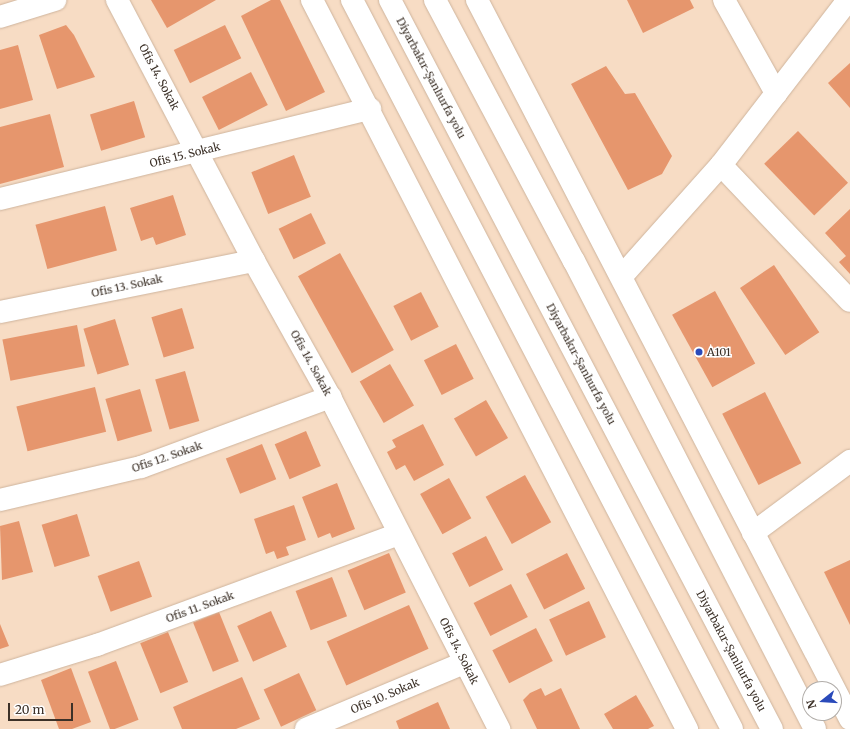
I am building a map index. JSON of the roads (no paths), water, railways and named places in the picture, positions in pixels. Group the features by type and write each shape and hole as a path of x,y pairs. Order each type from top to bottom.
{"main road":[{"path":"0,17 55,0"},
{"name":"Ofis 14. Sokak","path":"117,0 199,151 254,260 330,398 398,534 499,729"},
{"path":"312,0 370,109 687,729"},
{"path":"352,0 732,729"},
{"name":"Diyarbakır-Şanlıurfa yolu","path":"390,0 772,729"},
{"path":"435,0 574,261 815,729"},
{"path":"477,0 622,276 850,719"},
{"path":"724,0 776,93"},
{"path":"622,276 721,165 848,0"},
{"name":"Ofis 15. Sokak","path":"0,199 370,109"},
{"path":"721,165 850,301"},
{"name":"Ofis 13. Sokak","path":"0,312 254,260"},
{"name":"Ofis 12. Sokak","path":"0,500 142,467 330,398"},
{"path":"753,533 850,461"},
{"name":"Ofis 11. Sokak","path":"0,674 97,645 398,534"},
{"name":"Ofis 10. Sokak","path":"306,729 464,663"}],"place":[{"name":"A101","path":"699,352"}]}
